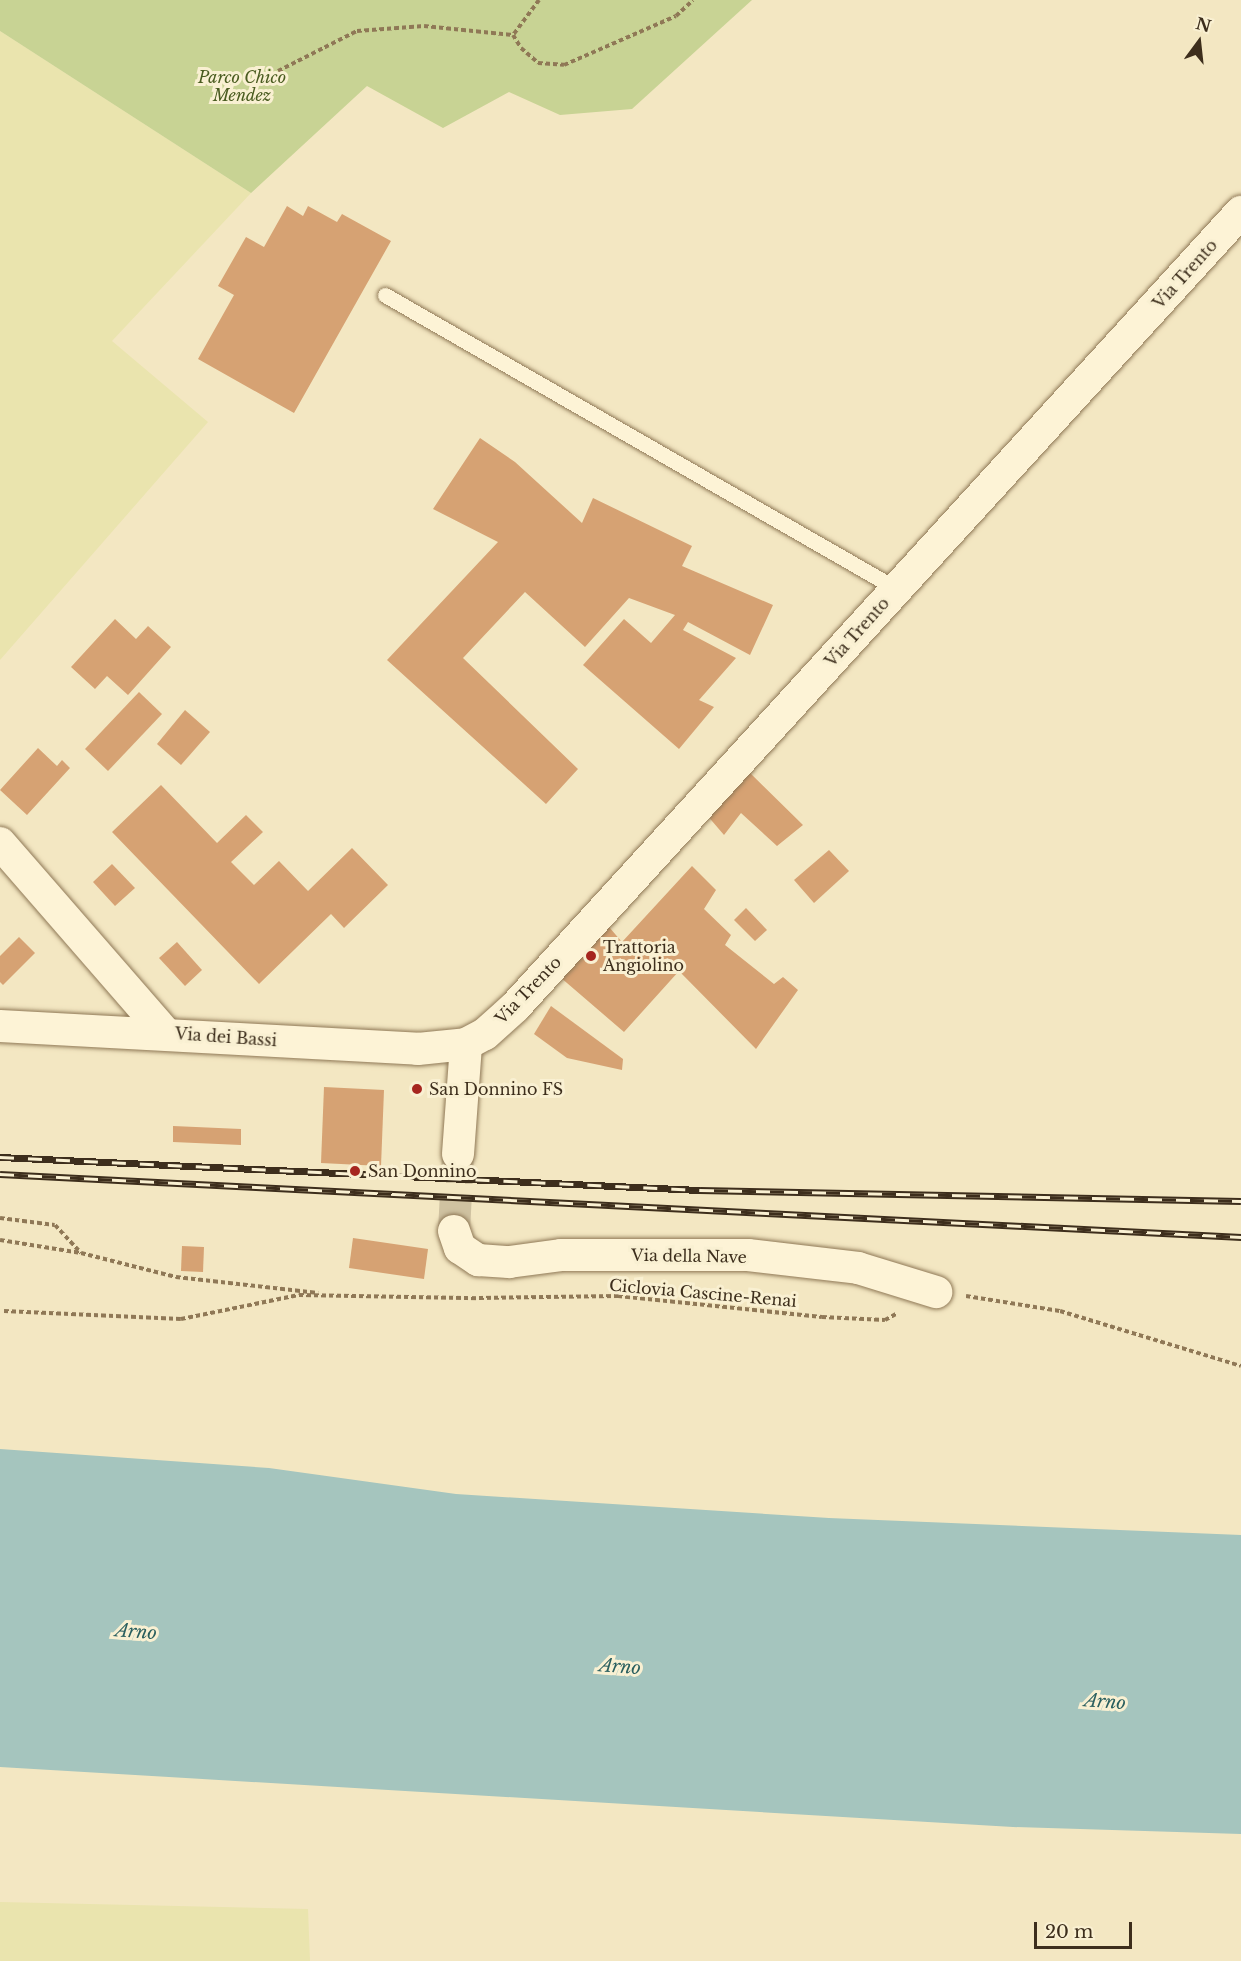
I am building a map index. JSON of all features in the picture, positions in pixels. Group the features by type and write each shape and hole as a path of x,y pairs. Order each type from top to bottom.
{"street":[{"name":"Via Trento","path":"466,1044 485,1034 515,1007 1241,212"},
{"name":"Via dei Bassi","path":"0,843 165,1033 418,1049 466,1044"},
{"path":"0,1026 165,1033"},
{"path":"458,1154 466,1044"},
{"name":"Via della Nave","path":"454,1231 460,1248 478,1260 509,1262 561,1255 748,1255 858,1268 936,1292"}],"lane":[{"path":"385,295 897,589"}],"path":[{"path":"513,35 539,0"},
{"path":"513,35 521,48 538,63 564,65 676,16 693,0"},
{"path":"278,71 357,31 424,26 513,35"},
{"path":"0,1218 55,1225 81,1253"},
{"path":"0,1240 81,1253 176,1277 337,1295"},
{"path":"936,1292 1060,1311 1241,1365"},
{"name":"Ciclovia Cascine-Renai","path":"4,1311 181,1318 299,1295 479,1298 618,1296 822,1317 885,1320 936,1292"}],"shaded area":[{"path":"0,31 251,193 112,341 208,422 0,660"},
{"path":"0,1902 308,1909 310,1961 0,1961"}],"green space":[{"name":"Parco Chico Mendez","path":"0,0 752,0 632,109 560,115 509,92 443,128 367,86 251,193 0,31"}],"water":[{"name":"Arno","path":"0,1449 269,1468 456,1494 829,1518 1241,1535 1241,1834 1013,1827 0,1767"}],"building":[{"path":"287,206 303,216 308,206 337,222 342,214 391,241 294,413 198,359 234,295 218,286 246,237 264,247"},
{"path":"480,438 515,462 582,523 593,498 692,546 682,566 773,605 750,655 688,622 683,630 736,658 699,700 714,707 679,749 583,665 624,619 651,643 675,615 629,598 585,647 525,592 463,658 578,769 546,804 387,660 498,542 433,509"},
{"path":"115,619 136,639 148,626 171,647 128,695 107,676 95,689 71,667"},
{"path":"139,692 162,714 108,771 85,749"},
{"path":"185,710 210,732 181,765 157,744"},
{"path":"38,748 57,766 62,760 70,768 27,815 0,790"},
{"path":"745,768 803,825 777,846 741,813 724,835 706,814"},
{"path":"161,785 217,843 246,815 263,832 231,862 254,885 279,861 308,891 352,848 388,885 344,928 331,914 259,984 112,832"},
{"path":"829,850 849,871 814,903 794,880"},
{"path":"112,864 135,888 115,906 93,882"},
{"path":"692,866 716,890 704,909 731,935 725,945 774,984 783,977 798,990 756,1049 679,971 624,1032 560,977 609,927 622,942"},
{"path":"746,908 767,930 755,941 734,920"},
{"path":"19,937 35,953 3,985 0,982 0,956"},
{"path":"177,942 202,970 185,986 159,958"},
{"path":"551,1006 623,1059 622,1070 567,1058 534,1034"},
{"path":"324,1087 384,1090 381,1166 321,1163"},
{"path":"173,1126 241,1129 241,1145 173,1142"},
{"path":"353,1238 428,1249 424,1279 349,1268"},
{"path":"182,1246 204,1247 203,1272 181,1271"}],"tunnel":[{"path":"454,1231 458,1154"}],"railway":[{"path":"0,1157 700,1190 1241,1201"},
{"path":"0,1174 1241,1237"}],"place":[{"name":"Trattoria Angiolino","path":"591,956"},
{"name":"San Donnino FS","path":"417,1089"},
{"name":"San Donnino","path":"355,1171"}]}
